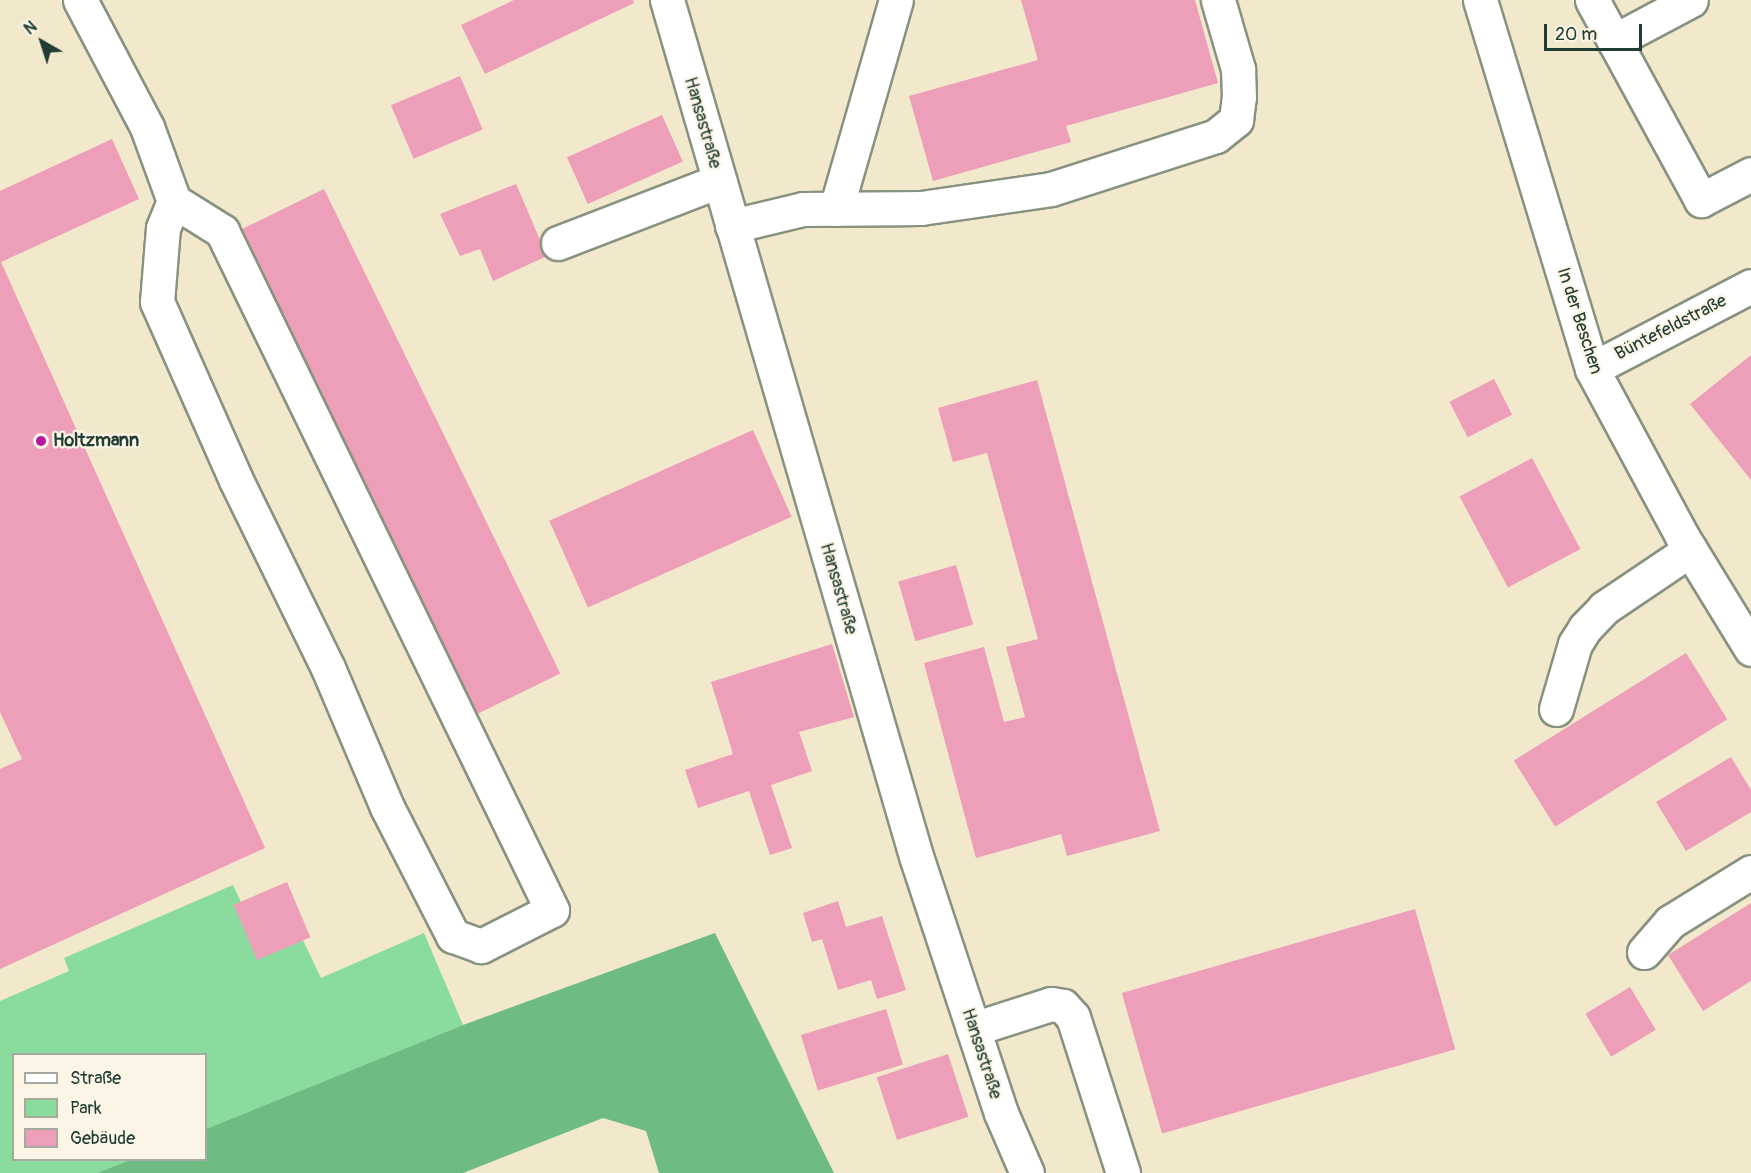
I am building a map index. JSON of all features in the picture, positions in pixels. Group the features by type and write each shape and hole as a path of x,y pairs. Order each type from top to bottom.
{"street":[{"path":"80,0 147,126 174,201 222,231 552,910 481,946 453,936 387,807 328,668 236,480 157,302 163,228 174,201"},
{"name":"Hansastraße","path":"667,0 916,856 1001,1113 1027,1173"},
{"path":"836,209 896,0"},
{"path":"732,226 803,209 921,208 1051,189 1216,136 1236,120 1239,97 1238,69 1218,0"},
{"path":"1592,0 1701,200 1751,174"},
{"path":"1614,41 1691,0"},
{"name":"In der Beschen","path":"1489,3 1592,369 1690,550 1751,649"},
{"path":"558,243 719,181"},
{"name":"Büntefeldstraße","path":"1592,369 1751,286"},
{"path":"1556,710 1575,644 1590,623 1623,594 1690,550"},
{"path":"1644,952 1670,922 1751,872"},
{"path":"973,1029 1051,1004 1063,1006 1073,1017 1123,1173"}],"green space":[{"path":"233,885 264,952 301,936 321,978 424,933 463,1025 207,1129 207,1053 12,1053 12,1161 127,1161 97,1173 0,1173 0,1001 69,971 64,958"},
{"path":"715,933 834,1173 659,1173 646,1131 603,1118 463,1173 97,1173 127,1161 207,1161 207,1129 463,1025"}],"building":[{"path":"514,0 633,0 634,3 485,74 461,25"},
{"path":"1021,0 1195,0 1218,83 1066,126 1071,142 933,181 909,96 1038,60"},
{"path":"460,76 483,129 414,159 391,105"},
{"path":"662,115 683,162 588,204 567,157"},
{"name":"Holtzmann","path":"112,139 139,199 1,262 265,848 0,969 0,769 22,759 0,712 0,191"},
{"path":"516,184 547,256 493,281 480,249 460,256 440,214"},
{"path":"324,189 560,673 470,717 234,233"},
{"path":"1751,355 1751,480 1690,404"},
{"path":"1494,379 1512,415 1468,437 1449,402"},
{"path":"1037,380 1160,831 1067,856 1061,834 976,858 924,663 984,647 1004,722 1025,717 1006,647 1038,639 987,453 953,462 938,408"},
{"path":"753,430 792,517 588,607 549,521"},
{"path":"1532,458 1580,549 1508,587 1460,496"},
{"path":"956,565 973,625 915,641 898,582"},
{"path":"832,644 854,717 799,732 812,771 771,785 792,848 770,855 749,791 698,808 685,770 733,754 711,682"},
{"path":"1686,653 1727,719 1555,827 1514,761"},
{"path":"1731,757 1751,790 1751,812 1686,851 1656,802"},
{"path":"287,882 310,937 257,960 234,905"},
{"path":"838,901 846,927 882,916 906,990 877,999 871,980 838,990 822,939 812,942 803,913"},
{"path":"1751,903 1751,981 1703,1011 1668,955"},
{"path":"1415,909 1455,1049 1162,1133 1122,993"},
{"path":"1630,987 1656,1030 1611,1057 1585,1014"},
{"path":"886,1009 903,1064 818,1090 801,1035"},
{"path":"948,1054 968,1117 897,1140 877,1077"}],"place":[{"name":"Holtzmann","path":"41,441"}]}
